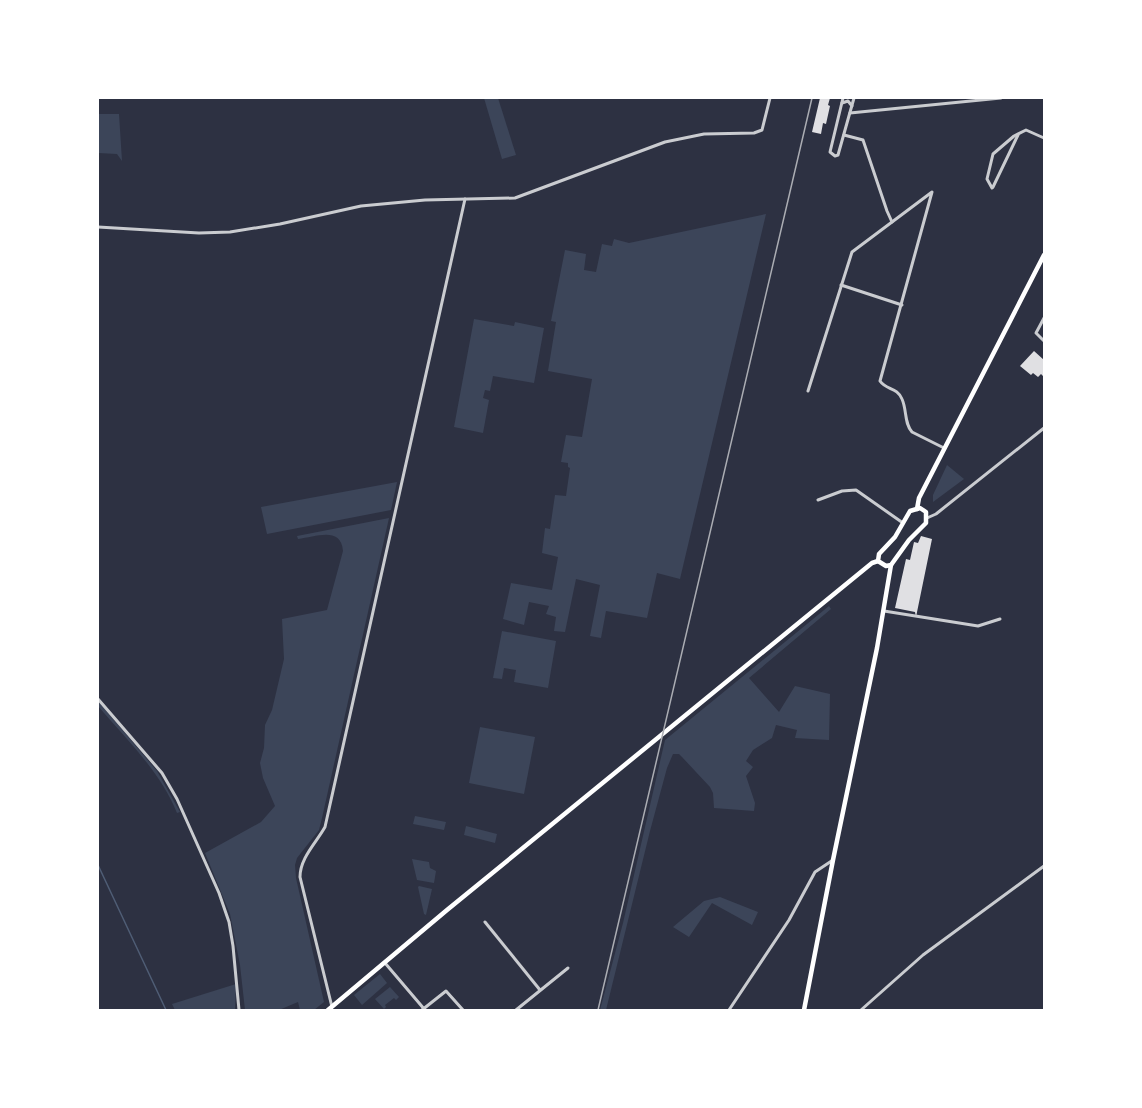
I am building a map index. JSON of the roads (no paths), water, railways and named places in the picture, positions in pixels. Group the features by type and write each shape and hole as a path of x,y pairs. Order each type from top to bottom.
{"main road":[{"path":"917,509 919,498 1044,255"},
{"path":"804,1011 885,611 891,565 909,540 926,523 926,512 920,508 910,511 895,537 879,554 879,561"},
{"path":"330,1009 742,668 872,563 879,561"},
{"path":"879,561 886,566 891,565"}],"street":[{"path":"98,227 199,233 230,232 280,224 361,206 425,200 515,198 665,142 704,134 754,133 762,130 770,98"},
{"path":"843,98 830,152 832,155 838,155 854,98"},
{"path":"940,98 941,104"},
{"path":"850,113 1002,98"},
{"path":"842,103 848,101 852,105"},
{"path":"837,123 841,130 846,127"},
{"path":"1018,135 992,188 987,179 993,154 1014,136 1026,130 1044,138"},
{"path":"844,135 863,140 886,211 892,222"},
{"path":"808,391 852,252 932,192 880,381 883,385 897,390 902,398 908,428 945,449"},
{"path":"330,1009 300,877 300,868 325,827 465,199"},
{"path":"841,285 902,305"},
{"path":"1044,318 1036,333 1044,340"},
{"path":"927,518 936,514 1044,428"},
{"path":"818,500 856,490 903,523"},
{"path":"885,611 978,626 1000,619"},
{"path":"98,699 162,773 177,799 215,884 229,922 239,1011"},
{"path":"729,1011 789,920 815,872 833,860"},
{"path":"861,1011 923,955 1044,866"},
{"path":"485,922 540,990"},
{"path":"385,963 423,1010 446,991 463,1011"},
{"path":"516,1011 568,968"}],"waterway":[{"path":"98,865 166,1010"}],"railway":[{"path":"598,1010 812,98"}]}
